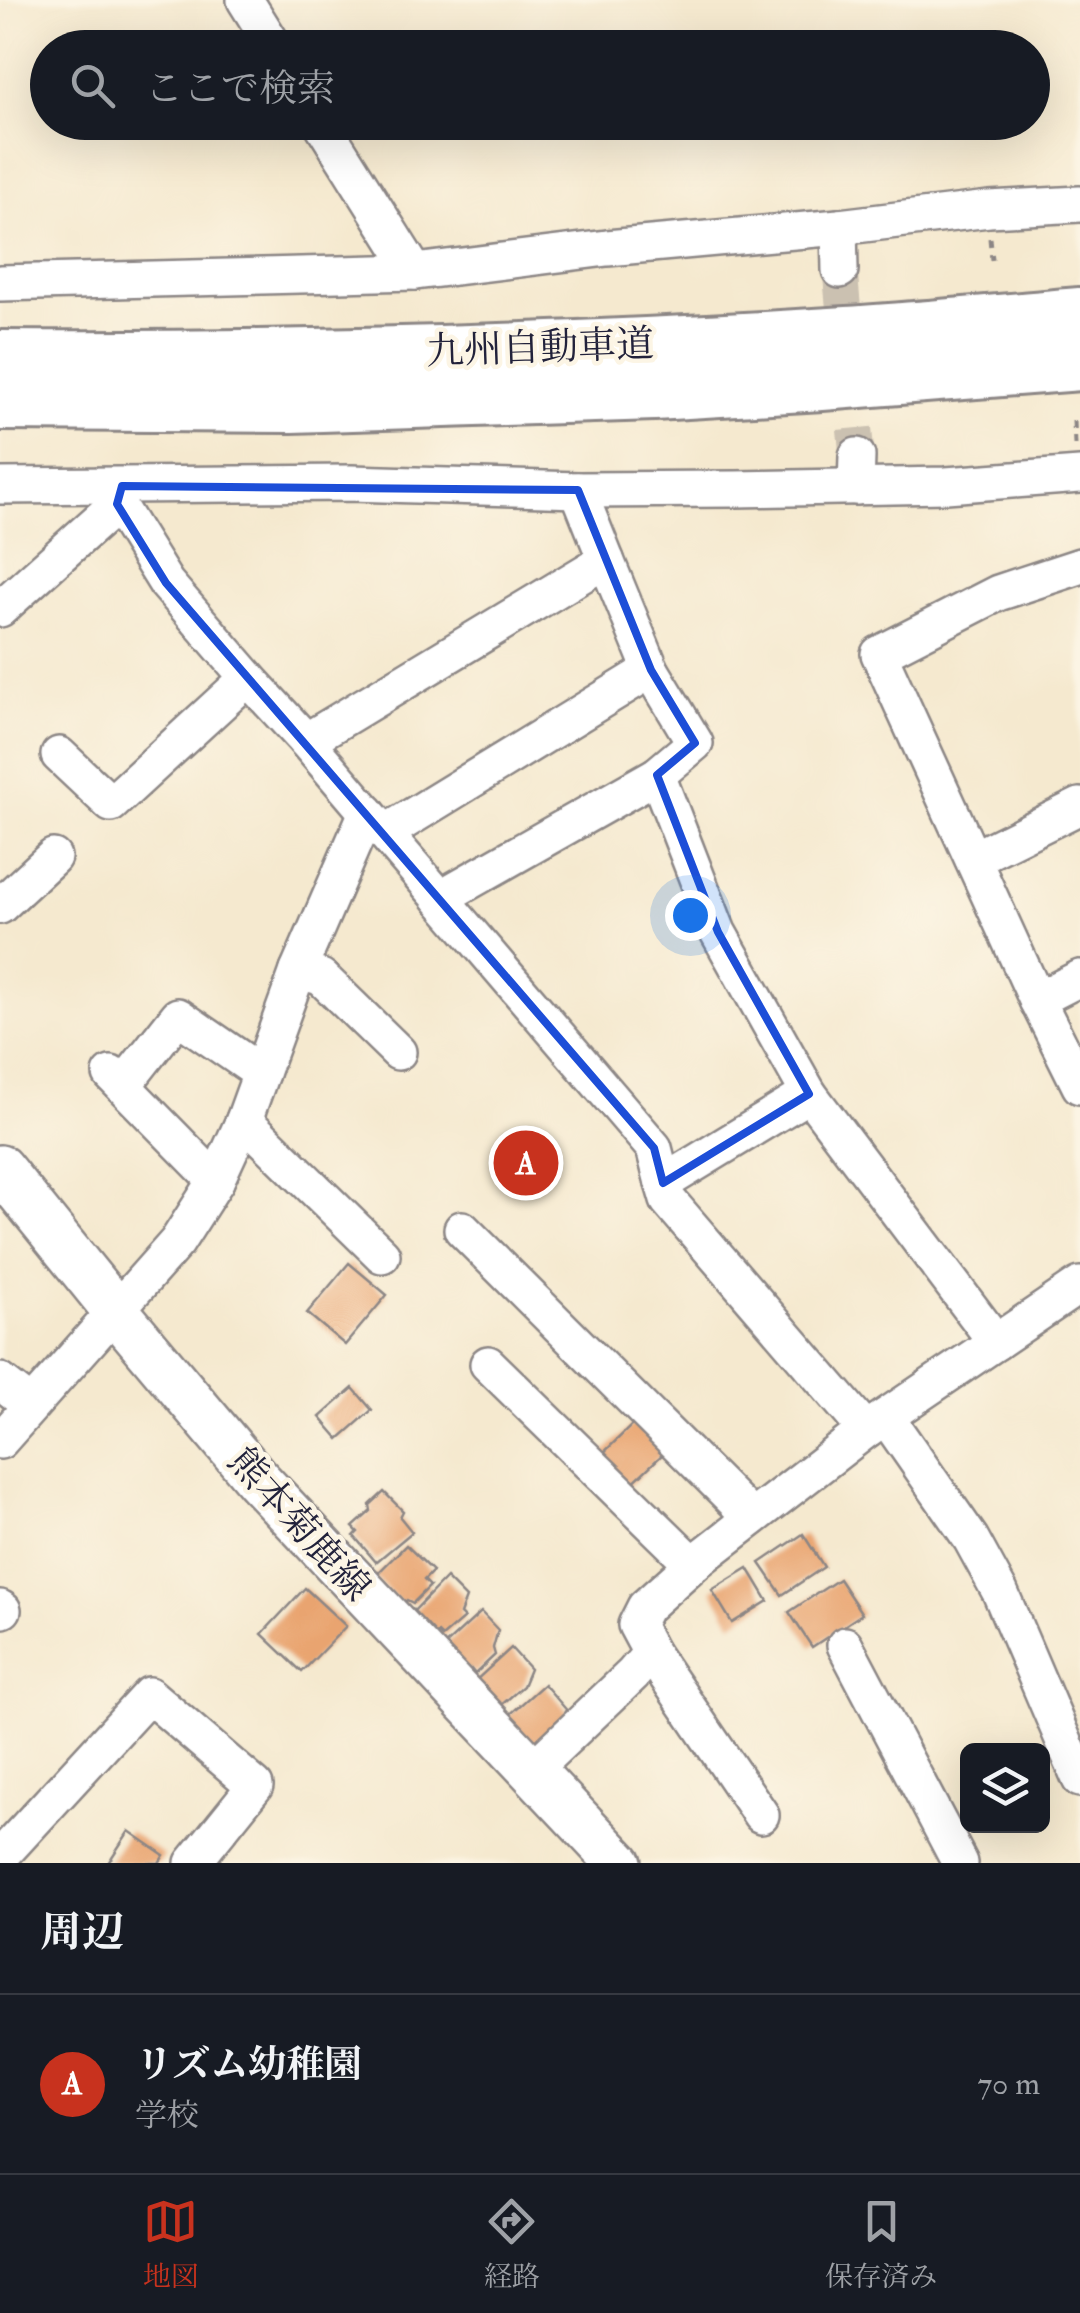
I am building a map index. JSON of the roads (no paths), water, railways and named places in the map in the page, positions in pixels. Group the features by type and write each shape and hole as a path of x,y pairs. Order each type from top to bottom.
{"highway":[{"name":"九州自動車道","path":"0,357 458,352 832,334 1080,314"},
{"name":"九州自動車道","path":"0,404 290,406 654,394 1080,364"}],"main road":[{"name":"熊本菊鹿線","path":"0,1168 257,1480 619,1863"}],"street":[{"path":"245,0 263,30"},
{"path":"333,140 415,272"},
{"path":"0,283 415,272 606,248 839,228 989,208 1080,204"},
{"path":"839,228 840,270"},
{"path":"0,486 119,495 352,483 578,490 856,471 946,485 1080,475"},
{"path":"440,898 657,775 695,743 651,670 578,490"},
{"path":"0,610 119,495"},
{"path":"119,495 166,583 654,1148 668,1200 876,1423 971,1539 1000,1592 1080,1778"},
{"path":"306,741 606,560"},
{"path":"1080,566 998,592 880,654 1080,1086"},
{"path":"0,1441 178,1242 216,1181 244,1120 298,971 376,823 651,670"},
{"path":"58,755 110,804 248,678"},
{"path":"657,775 718,932 810,1094 996,1342"},
{"path":"973,858 1080,806"},
{"path":"0,906 52,857"},
{"path":"298,971 321,977 398,1052"},
{"path":"1037,1000 1080,978"},
{"path":"216,1181 117,1080 178,1016 262,1073"},
{"path":"663,1183 810,1094"},
{"path":"244,1120 382,1255"},
{"path":"462,1229 752,1518"},
{"path":"761,1815 651,1654 636,1625 645,1607 693,1564 876,1423 1080,1285"},
{"path":"488,1364 693,1564"},
{"path":"0,1381 32,1405"},
{"path":"845,1645 960,1863"},
{"path":"530,1772 651,1654"},
{"path":"4,1857 148,1695 255,1786 193,1863"}],"tunnel":[{"path":"840,270 857,456"}],"place":[{"name":"リズム幼稚園","path":"526,1163"}]}
